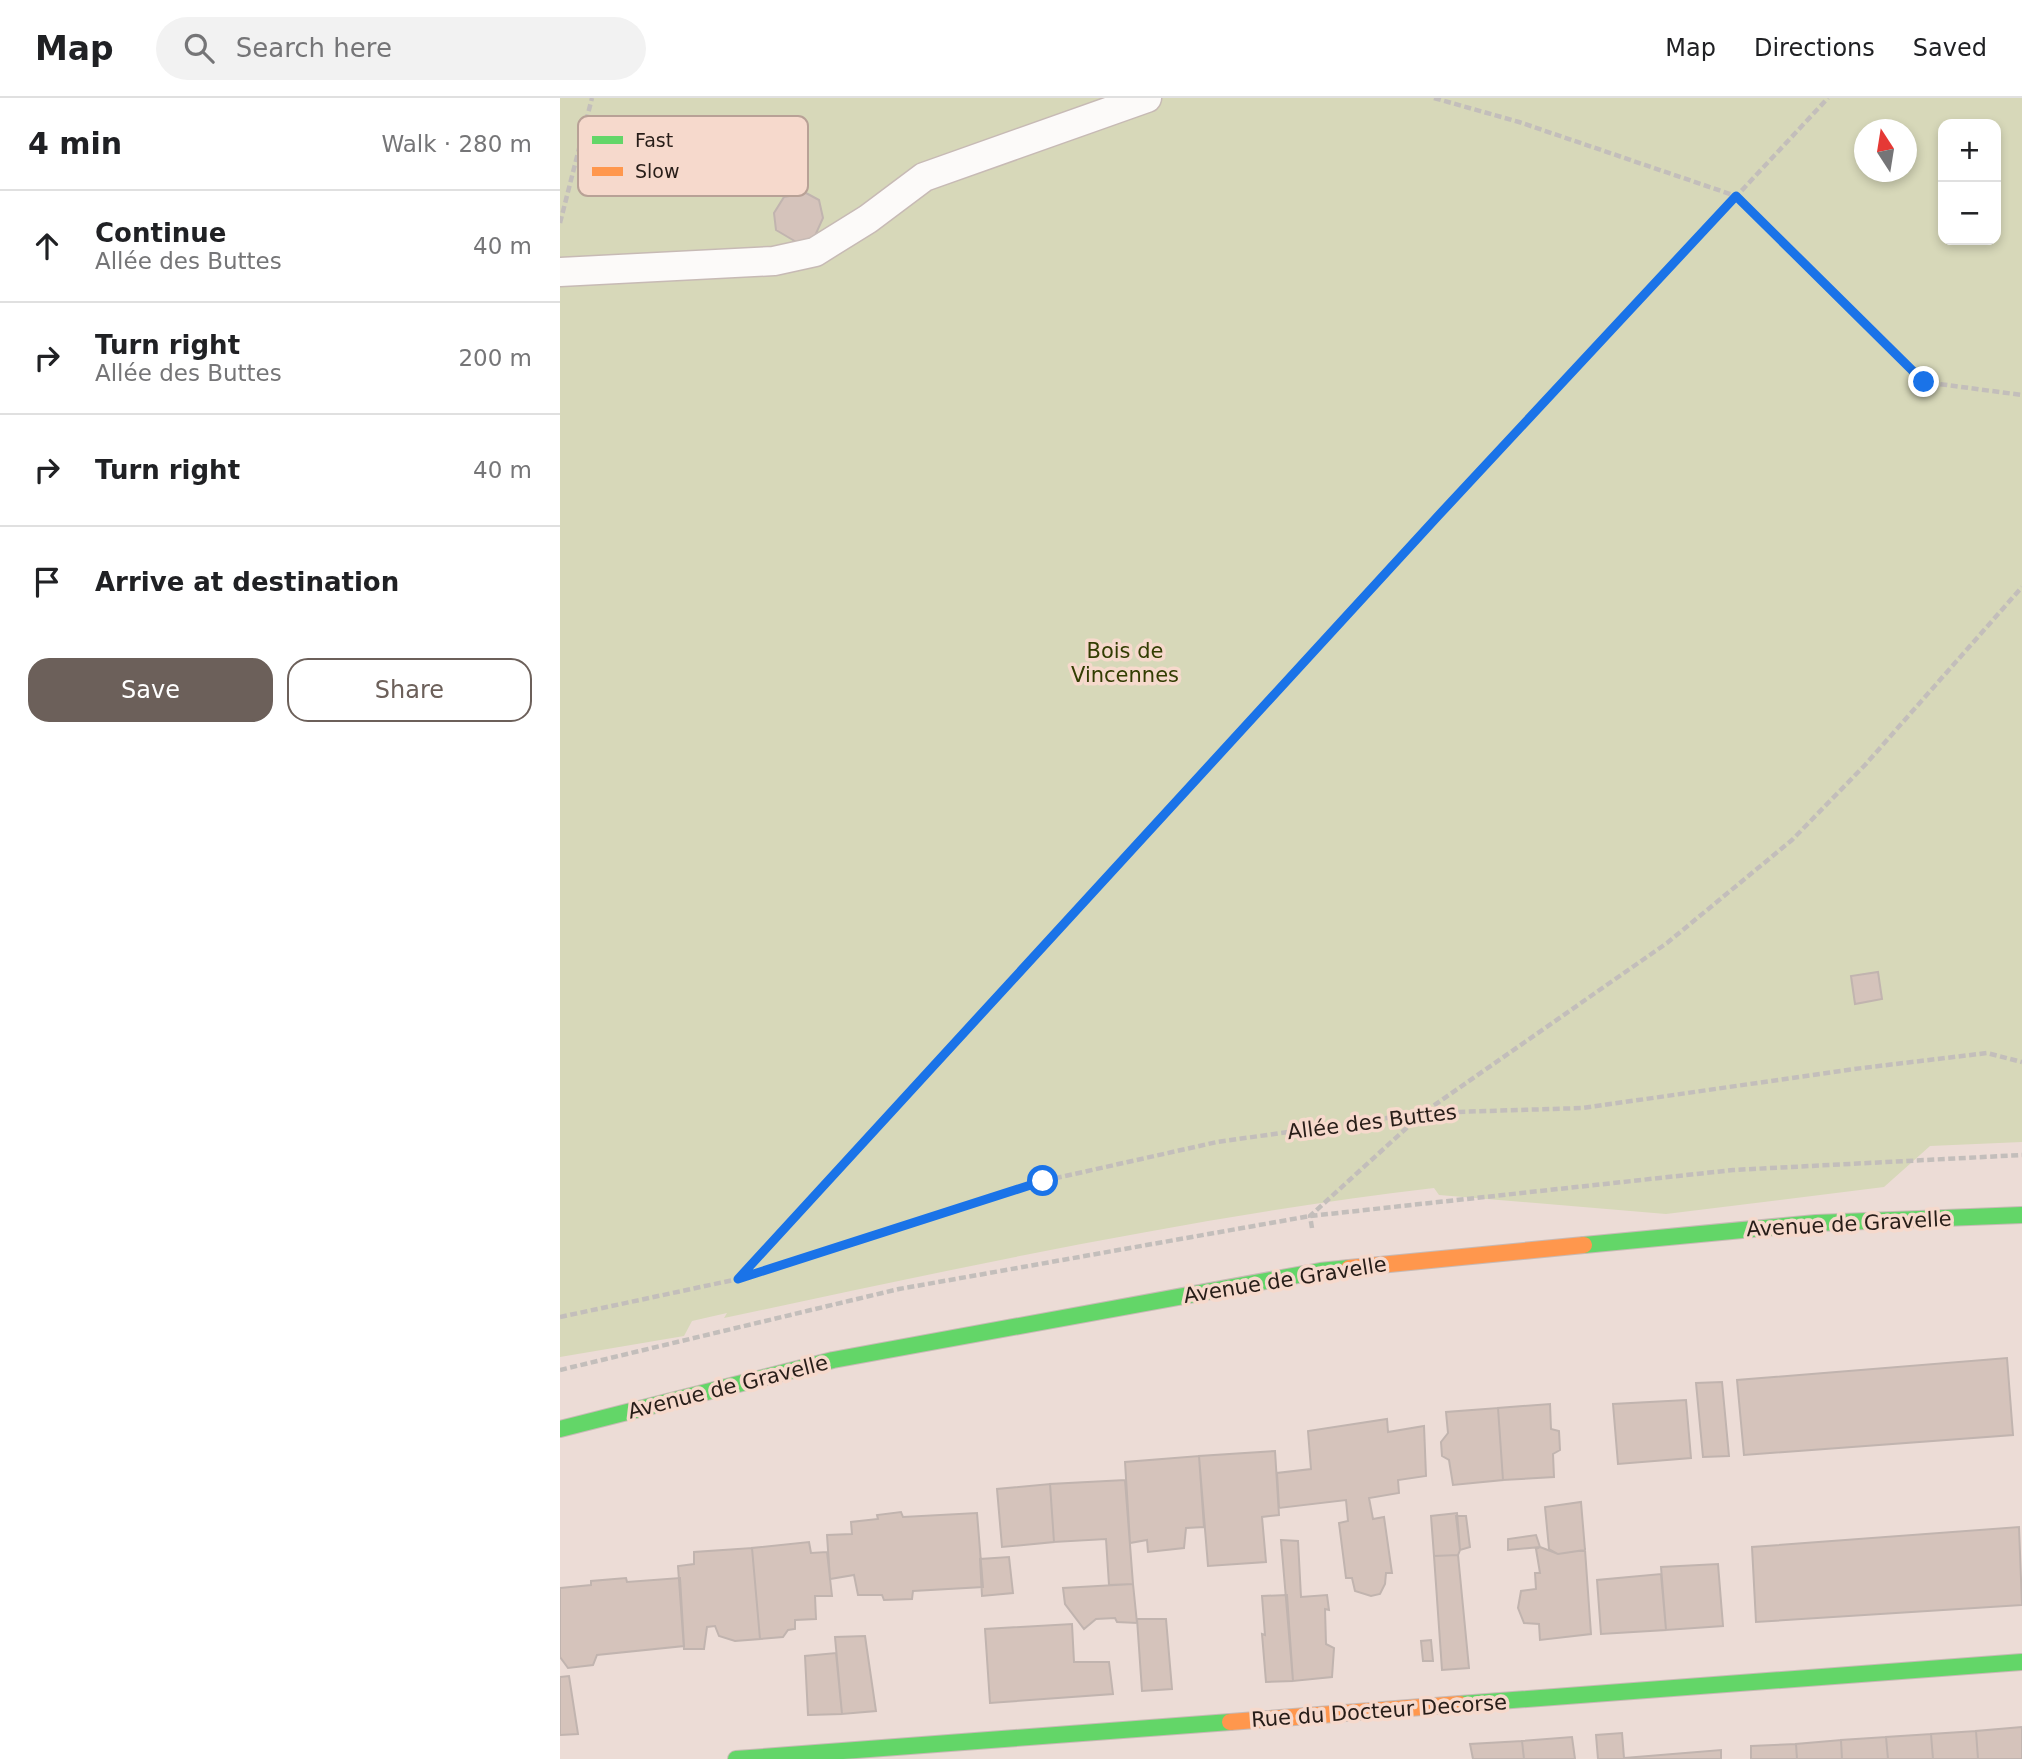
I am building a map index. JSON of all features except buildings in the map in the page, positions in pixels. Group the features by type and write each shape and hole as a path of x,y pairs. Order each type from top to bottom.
{"street":[{"name":"Avenue de Gravelle","path":"560,1429 833,1360 1320,1270 1816,1223 2022,1215"},
{"name":"Rue du Docteur Decorse","path":"736,1759 2022,1662"}],"lane":[{"path":"560,272 774,261 815,252 868,219 924,177 1147,98"}],"path":[{"path":"587,116 592,98"},
{"path":"1434,98 1519,122 1736,196 1924,382 2022,396"},
{"path":"738,1279 1419,536 1828,98"},
{"path":"560,223 578,153"},
{"path":"1320,1270 1310,1216 1423,1112 1667,943 1792,840 1865,765 2022,587"},
{"name":"Allée des Buttes","path":"560,1317 738,1279 1043,1181 1217,1142 1423,1112 1583,1108 1853,1069 1987,1053 2022,1062"}],"green space":[{"name":"Bois de Vincennes","path":"560,98 2022,98 2022,1142 1930,1146 1884,1187 1666,1214 1439,1195 1434,1188 1166,1228 724,1318 727,1313 692,1321 684,1336 560,1357"}],"traffic: fast":[{"path":"1584,1245 1816,1223 2022,1215"},
{"path":"560,1429 833,1360 1320,1271 1349,1268"},
{"path":"1460,1704 2022,1662"},
{"path":"736,1759 1230,1722"}],"traffic: slow":[{"path":"1349,1268 1584,1245"},
{"path":"1230,1722 1460,1704"}],"route":[{"path":"1043,1181 738,1279 1438,516 1736,196 1924,382"}]}
